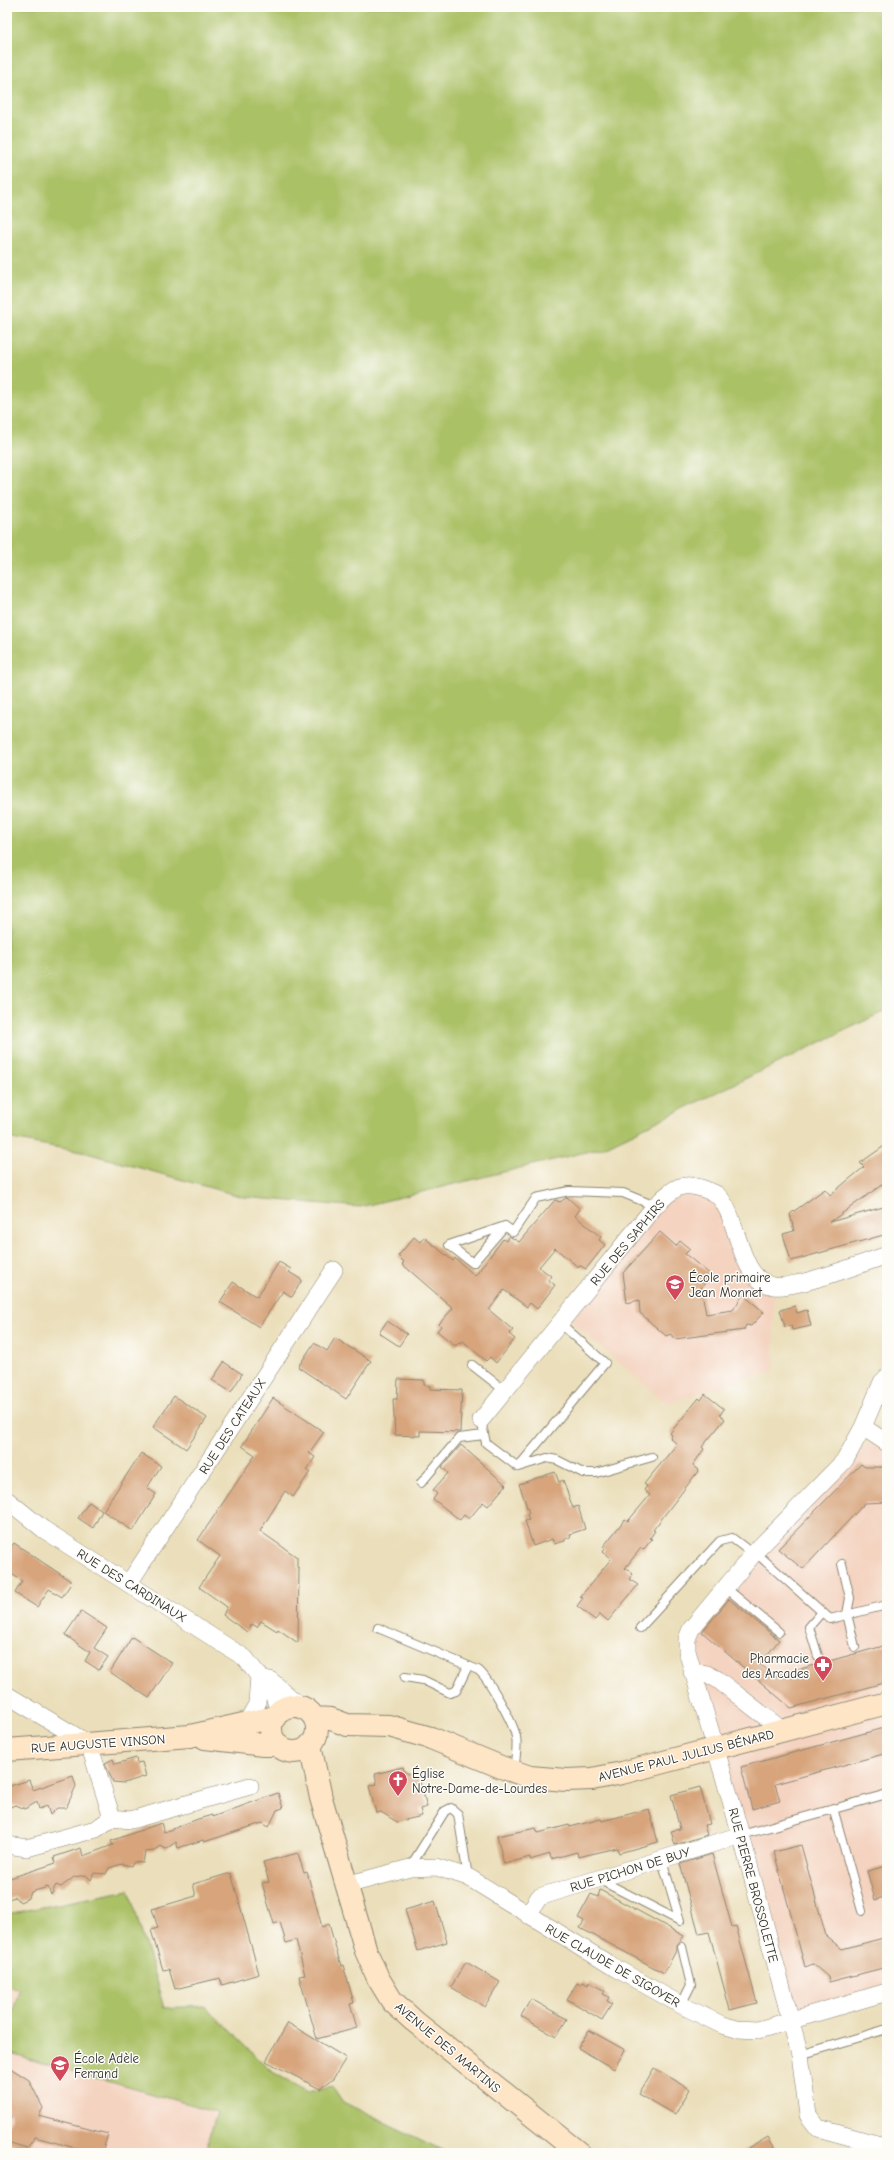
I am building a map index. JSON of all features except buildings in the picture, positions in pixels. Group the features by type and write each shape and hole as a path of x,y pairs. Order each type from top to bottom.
{"main road":[{"name":"AVENUE PAUL JULIUS BÉNARD","path":"190,1736 246,1724 277,1715 285,1708 302,1734 346,1725 389,1726 431,1738 514,1772 530,1777 566,1780 592,1779 887,1702"},
{"name":"AVENUE DES MARTINS","path":"277,1715 272,1732 302,1734 366,1951 378,1978 392,2001 419,2025 579,2153"},
{"path":"190,1736 263,1745 302,1734"},
{"name":"RUE AUGUSTE VINSON","path":"7,1750 190,1736"}],"street":[{"name":"RUE DES SAPHIRS","path":"482,1428 504,1390 655,1206 676,1186 694,1185 716,1194 728,1211 747,1265 760,1279 773,1286 794,1285 887,1255"},
{"name":"RUE DES CATEAUX","path":"129,1583 334,1270"},
{"name":"RUE PIERRE BROSSOLETTE","path":"885,1379 863,1427 845,1460 754,1553 691,1629 687,1639 687,1651 741,1835 800,2055 808,2115 818,2128 887,2147"},
{"path":"863,1427 887,1443"},
{"name":"RUE DES CARDINAUX","path":"7,1500 43,1529 245,1658 258,1673 302,1734"},
{"path":"692,1672 707,1674 717,1679 782,1730"},
{"name":"RUE DES CARDINAUX","path":"258,1673 274,1696 277,1715"},
{"path":"246,1724 257,1704 258,1673"},
{"path":"7,1695 89,1744 112,1818"},
{"path":"7,1845 27,1848 96,1829 112,1818 131,1820 250,1786"},
{"name":"RUE PICHON DE BUY","path":"528,1915 539,1896 741,1835"},
{"name":"RUE CLAUDE DE SIGOYER","path":"346,1885 410,1868 436,1867 468,1877 528,1915 681,2005 722,2025 737,2029 758,2030 791,2022 887,1992"}],"lane":[{"path":"505,1226 513,1232 536,1198 569,1191 623,1193 655,1206"},
{"path":"505,1226 474,1263 449,1245 491,1230 505,1226"},
{"path":"518,1467 605,1363 560,1323"},
{"path":"472,1365 504,1390"},
{"path":"421,1483 459,1438 482,1428 486,1443 518,1467"},
{"path":"518,1467 547,1458 557,1460 583,1472 596,1473 652,1457"},
{"path":"640,1628 720,1541 732,1538 754,1553 830,1619 887,1606"},
{"path":"842,1564 850,1598 847,1614 855,1647"},
{"path":"726,1588 779,1632"},
{"path":"818,1656 809,1627 822,1612"},
{"path":"378,1628 484,1674 492,1685 516,1736 514,1772"},
{"path":"405,1677 423,1680 450,1693 456,1691 468,1666"},
{"path":"741,1835 887,1794"},
{"path":"410,1868 445,1811 451,1808 458,1814 468,1877"},
{"path":"833,1808 862,1911"},
{"path":"598,1879 680,1921 662,1860"},
{"path":"681,2005 691,1985 682,1948"},
{"path":"800,2055 887,2029"}],"shaded area":[{"name":"École primaire Jean Monnet","path":"676,1187 716,1194 747,1265 773,1286 774,1371 666,1403 565,1316"},
{"path":"887,1439 887,1992 791,2022 687,1639 858,1449 870,1443"},
{"path":"7,1986 19,1990 7,2034"},
{"name":"École Adèle Ferrand","path":"7,2053 218,2112 205,2153 7,2153"}],"green space":[{"path":"7,7 887,7 887,1010 602,1148 360,1207 243,1197 87,1153 7,1138"},
{"path":"129,1890 164,2008 205,2006 271,2071 307,2092 332,2086 343,2102 448,2153 205,2153 217,2112 7,2053 7,2034 19,1990 7,1986 7,1914"}],"place":[{"name":"École primaire Jean Monnet","path":"675,1301"},
{"name":"Pharmacie des Arcades","path":"823,1682"},
{"name":"Église Notre-Dame-de-Lourdes","path":"398,1797"},
{"name":"École Adèle Ferrand","path":"60,2082"}]}
